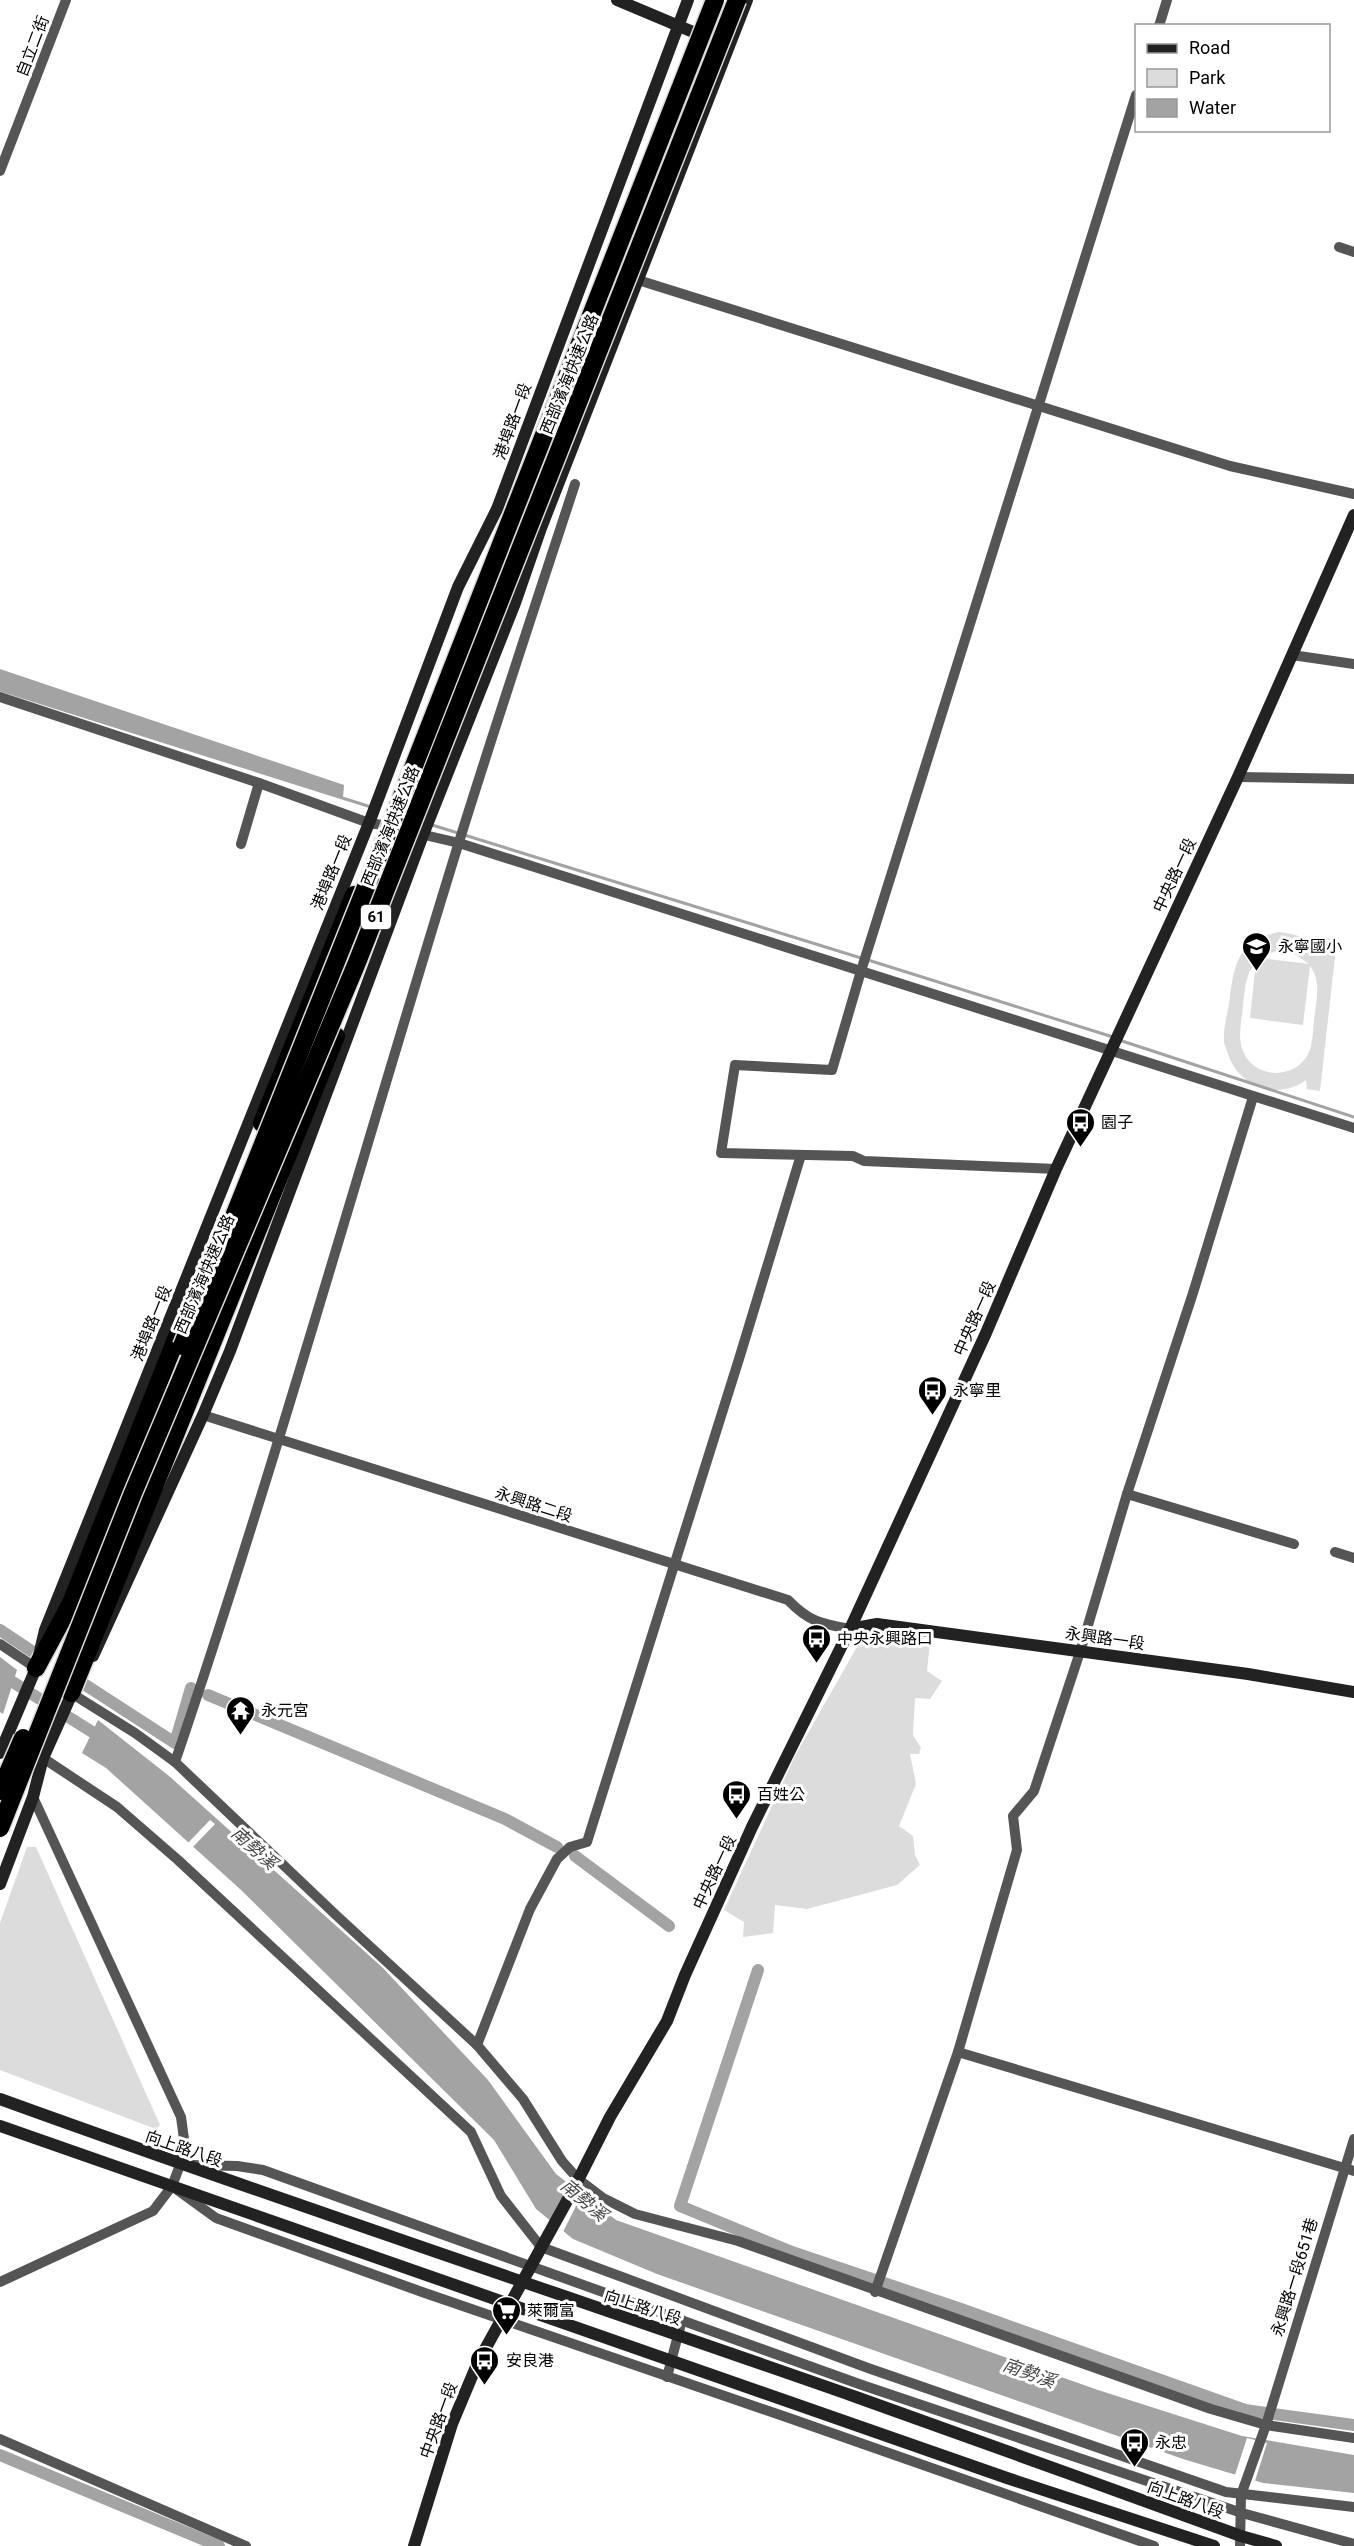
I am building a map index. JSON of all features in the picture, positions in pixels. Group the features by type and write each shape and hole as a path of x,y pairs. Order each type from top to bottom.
{"highway":[{"name":"西部濱海快速公路","path":"0,1791 59,1654 382,847 715,0"},
{"name":"西部濱海快速公路","path":"0,1828 133,1493 356,965 737,0"},
{"path":"36,1668 71,1603 338,930 367,867 382,847"},
{"path":"70,1694 338,1028 356,965"}],"street":[{"name":"自立二街","path":"0,171 66,0"},
{"path":"617,0 728,48"},
{"name":"港埠路一段","path":"0,1753 4,1733 36,1668 45,1630 369,823 458,587 497,509 688,0"},
{"path":"0,1884 33,1797 43,1758 70,1694 103,1638 203,1415 242,1321 423,835 515,603 540,528 747,0"},
{"path":"1160,24 1167,0"},
{"path":"1056,1169 864,1161 853,1156 721,1153 735,1065 832,1070 1037,407 1135,101"},
{"path":"1338,247 1354,252"},
{"path":"638,280 1230,466 1354,494"},
{"path":"175,1762 280,1439 459,843 575,484"},
{"path":"479,631 497,509"},
{"name":"中央路一段","path":"414,2546 452,2424 478,2362 576,2184 610,2117 667,2021 685,1975 752,1827 850,1629 986,1333 1056,1169 1238,777 1354,515"},
{"path":"0,1785 6,1780 42,1729 479,631 540,528"},
{"path":"1292,655 1354,664"},
{"path":"0,697 259,783 369,823 400,828 459,843 1354,1128"},
{"path":"1238,777 1354,779"},
{"path":"241,844 259,783"},
{"path":"875,2292 958,2052 1017,1850 1012,1816 1034,1791 1080,1652 1127,1494 1193,1293 1253,1097"},
{"path":"477,2044 530,1909 557,1859 570,1847 587,1842 801,1155"},
{"name":"永興路二段","path":"203,1415 788,1600 801,1614 815,1622 850,1629"},
{"path":"1127,1494 1294,1544"},
{"path":"1335,1552 1354,1558"},
{"path":"70,1694 76,1659 100,1587"},
{"name":"永興路一段","path":"850,1629 877,1624 1248,1674 1354,1692"},
{"path":"0,1644 36,1668"},
{"path":"70,1694 135,1733 175,1762 337,1916 477,2044 522,2099 576,2184 635,2214 738,2241 875,2292 1211,2409 1266,2425 1354,2438"},
{"path":"43,1758 117,1807 161,1845 471,2132 501,2196 541,2247 868,2368 1226,2492 1354,2507"},
{"path":"0,2282 153,2211 172,2186 180,2165 184,2139 181,2117 33,1797"},
{"path":"958,2052 1349,2169"},
{"name":"向上路八段","path":"0,2099 180,2165 297,2203 522,2283 857,2397 1241,2541 1276,2546"},
{"path":"0,2126 1007,2478 1214,2546"},
{"name":"永興路一段651巷","path":"1241,2495 1349,2169 1354,2139"},
{"path":"180,2165 237,2166 262,2170 862,2385 1242,2513 1354,2544"},
{"path":"172,2186 216,2218 1154,2546"},
{"path":"667,2377 682,2320"},
{"path":"0,2439 246,2546"},
{"path":"1241,2495 1241,2541"}],"green space":[{"path":"1279,932 1292,934 1308,940 1322,952 1324,938 1337,939 1320,1091 1307,1089 1306,1080 1283,1089 1271,1090 1260,1087 1241,1075 1233,1065 1225,1046 1225,1027 1236,966 1246,948 1265,936","holes":["1281,951 1293,953 1309,964 1261,958 1269,953","1256,962 1250,1018 1303,1025 1310,966 1316,978 1317,999 1309,1052 1295,1068 1286,1072 1276,1073 1256,1067 1249,1061 1241,1046 1240,1028 1245,988"]},
{"path":"866,1631 930,1642 927,1671 942,1681 930,1699 915,1698 913,1735 921,1748 919,1754 910,1754 916,1784 899,1826 913,1836 915,1855 920,1865 897,1885 807,1909 775,1905 773,1933 743,1937 744,1922 724,1910 795,1756"},
{"path":"27,1847 36,1847 160,2125 156,2129 0,2070 0,1923"}],"water":[{"path":"0,669 344,785 343,798 0,690"},
{"path":"0,1657 17,1670 3,1714 0,1712"},
{"path":"98,1720 169,1776 382,1967 488,2080 556,2174 616,2220 1098,2390 1242,2436 1354,2455 1354,2493 1263,2483 1183,2459 657,2274 573,2239 536,2209 494,2140 240,1889 106,1768 82,1753"}],"pier":[{"path":"210,1820 215,1824 191,1849 186,1845"},
{"path":"570,2190 581,2196 562,2234 550,2225"},
{"path":"1247,2438 1267,2443 1254,2484 1234,2478"}],"waterway":[{"path":"0,690 371,807"},
{"path":"432,825 861,958"},
{"path":"868,960 1113,1037"},
{"path":"1119,1040 1354,1117"},
{"path":"0,1630 33,1652"},
{"name":"南勢溪","path":"0,1674 105,1740"},
{"path":"84,1684 175,1743 191,1688"},
{"path":"208,1695 505,1819 557,1847"},
{"path":"575,1856 669,1926"},
{"path":"758,1970 680,2206 792,2252 961,2309 1245,2410 1354,2425"},
{"path":"0,2455 219,2546"}],"place":[{"name":"永寧國小","path":"1257,972"},
{"name":"園子","path":"1080,1148"},
{"name":"永寧里","path":"932,1416"},
{"name":"中央永興路口","path":"816,1664"},
{"name":"永元宮","path":"240,1736"},
{"name":"百姓公","path":"736,1820"},
{"name":"萊爾富","path":"506,2336"},
{"name":"安良港","path":"485,2386"},
{"name":"永忠","path":"1134,2468"}]}
